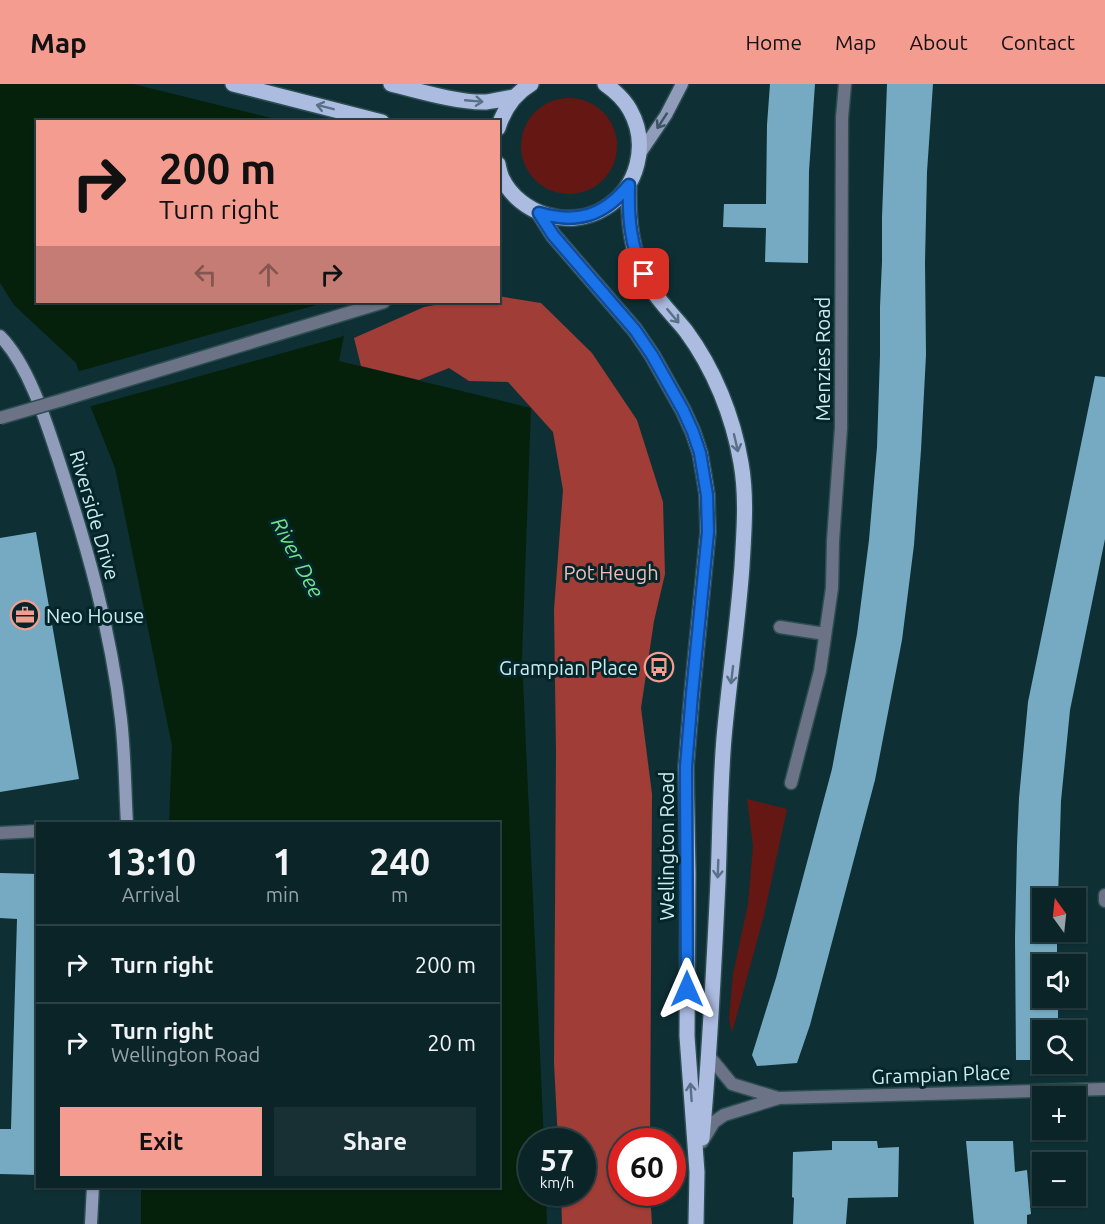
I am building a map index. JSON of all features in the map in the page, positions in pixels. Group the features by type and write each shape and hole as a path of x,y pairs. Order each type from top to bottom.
{"main road":[{"path":"233,84 374,120"},
{"path":"500,122 514,97 530,84"},
{"path":"500,171 514,196 539,213 555,218 589,215 618,198 629,185 635,171 639,155 639,140 637,125 630,110 619,96 604,84"},
{"path":"393,85 467,101 486,102 514,97"},
{"name":"Wellington Road","path":"629,185 629,222 638,262 649,285 686,332 718,387 736,439 744,486 746,515 739,605 724,739 709,1056 697,1172"},
{"path":"500,191 514,196"},
{"name":"Wellington Road","path":"539,213 553,235 635,330 652,355 683,410 700,453 708,532 686,767 687,1036 697,1172 696,1224"}],"street":[{"path":"639,155 666,115 682,84"},
{"name":"Menzies Road","path":"791,783 820,671 832,588 841,428 842,130 845,84"},
{"path":"0,418 381,303"},
{"name":"Riverside Drive","path":"0,336 25,371 47,426 94,578 109,642 121,719 127,822"},
{"path":"780,627 825,634"},
{"path":"0,833 36,831"},
{"path":"1105,895 1105,901"},
{"name":"Grampian Place","path":"709,1056 732,1084 779,1098"},
{"name":"Grampian Place","path":"701,1143 714,1122 724,1115 779,1098 1105,1089"},
{"path":"91,1224 93,1188"}],"shaded area":[{"path":"569,98 588,101 603,112 614,127 617,146 614,165 603,180 588,191 569,194 550,191 535,180 524,165 521,146 524,127 535,112 550,101"},
{"path":"747,799 787,809 764,915 732,1033 729,1019 733,974 748,904 753,846"}],"green space":[{"name":"Pot Heugh","path":"500,296 541,303 592,353 637,420 663,502 665,574 654,621 641,708 652,794 650,1128 608,1128 608,1206 651,1206 652,1224 562,1224 561,1206 596,1206 596,1128 557,1128 554,1063 556,752 554,610 563,490 553,432 508,382 469,381 449,368 419,380 361,366 354,338 424,307 445,303 500,303"}],"water":[{"name":"River Dee","path":"0,84 391,84 383,120 36,120 36,303 334,303 344,336 339,361 531,408 522,658 543,1128 518,1128 518,1206 546,1206 547,1224 141,1224 141,1188 500,1188 500,822 169,822 172,746 115,468 87,398 76,363 14,305 0,283"}],"pier":[{"path":"133,84 394,84 385,120 279,120"},
{"path":"323,303 334,303 344,336 88,407 76,372"}],"building":[{"path":"770,84 815,84 809,171 808,263 765,262 766,228 723,227 724,204 766,204"},
{"path":"887,84 933,84 927,172 926,355 921,450 914,545 902,640 875,780 810,1025 797,1063 757,1066 752,1055 776,978 832,769 857,634 869,540 877,447"},
{"path":"1095,376 1105,377 1105,539 1070,710 1061,801 1058,888 1032,888 1032,942 1057,942 1057,954 1032,954 1032,1008 1058,1008 1058,1020 1032,1020 1032,1060 1016,1060 1017,845 1028,702"},
{"name":"Neo House","path":"36,532 79,779 0,792 0,538"},
{"path":"0,873 36,874 36,1175 0,1174 0,1129 11,1129 17,919 0,918"},
{"path":"832,1141 877,1141 878,1148 899,1147 898,1197 848,1198 846,1224 793,1224 793,1152 832,1150"},
{"path":"966,1141 1013,1141 1015,1172 1027,1170 1031,1214 1027,1215 1027,1224 974,1224"}],"place":[{"name":"Neo House","path":"25,615"},
{"name":"Grampian Place","path":"659,667"}],"route":[{"path":"644,274 632,242 629,222 629,185 618,198 589,215 555,218 539,213 553,235 635,330 652,355 683,410 700,453 707,495 708,532 686,767 687,989"}]}
